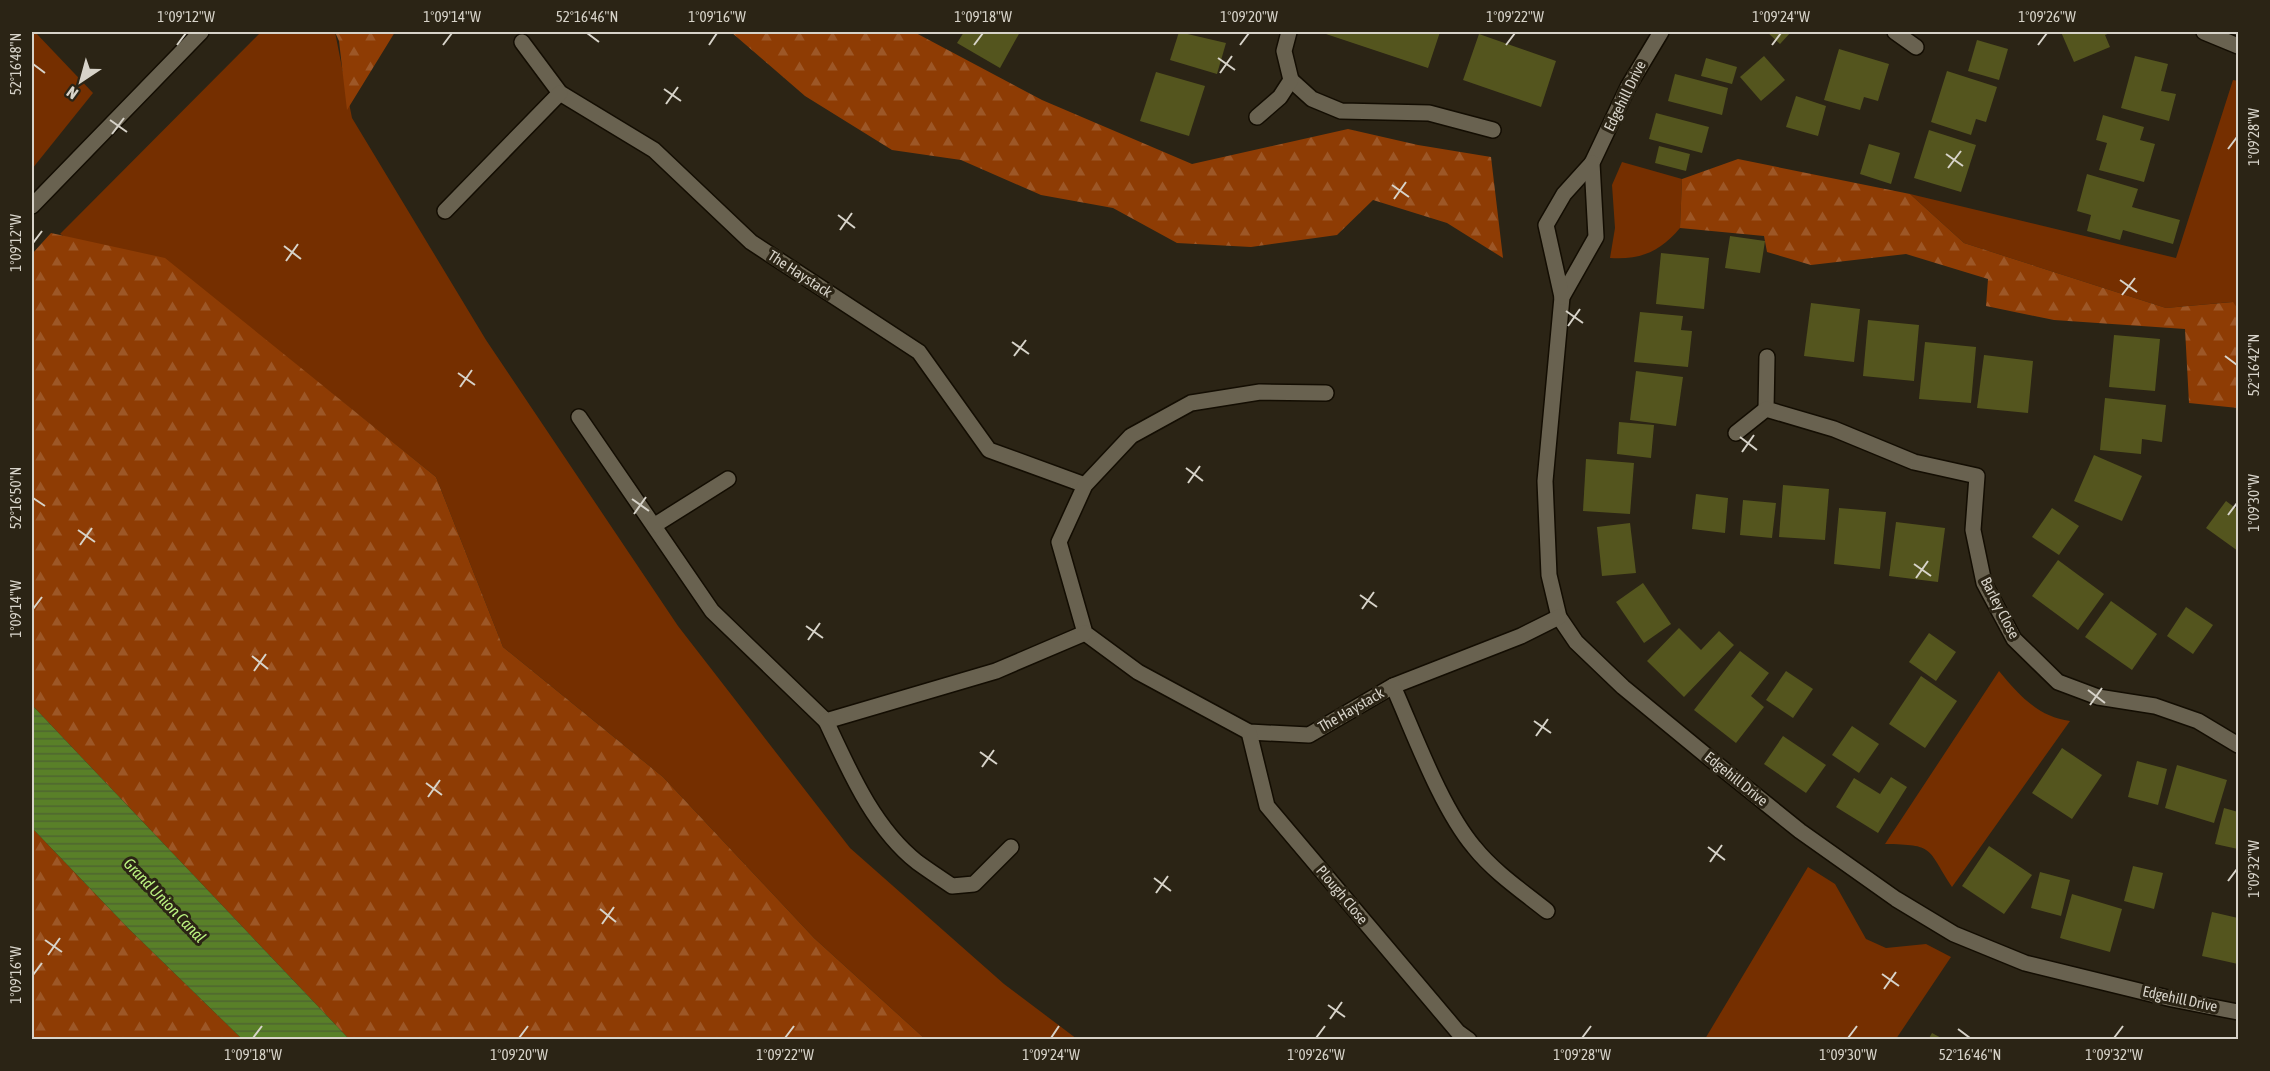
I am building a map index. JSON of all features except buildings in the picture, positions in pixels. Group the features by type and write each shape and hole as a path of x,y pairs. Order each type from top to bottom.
{"street":[{"path":"32,206 201,32"},
{"path":"1289,32 1284,51 1292,80 1312,99 1341,111 1429,113 1493,130"},
{"name":"Edgehill Drive","path":"1661,32 1628,87 1592,163 1564,194 1545,225 1562,297 1545,481 1549,575 1559,617 1576,642 1623,687 1800,831 1896,899 1954,934 2025,963 2172,999 2238,1012"},
{"path":"1895,32 1916,47"},
{"path":"2204,32 2238,46"},
{"name":"The Haystack","path":"522,42 560,93 654,150 751,242 919,352 989,450 1085,485"},
{"path":"1257,117 1280,97 1292,80"},
{"path":"445,211 560,93"},
{"name":"Edgehill Drive","path":"1562,297 1596,237 1592,163"},
{"path":"1736,433 1766,409 1767,357"},
{"path":"826,721 996,671 1085,633 1059,542 1085,485 1131,436 1191,403 1260,392 1326,393"},
{"name":"Barley Close","path":"1766,409 1834,429 1914,462 1977,476 1973,530 1984,583 2014,639 2058,682 2098,697 2155,706 2198,721 2238,745"},
{"path":"579,417 712,611 826,721 852,777 883,825 915,861 952,886 974,884 1011,847"},
{"path":"655,525 728,479"},
{"name":"The Haystack","path":"1085,633 1138,672 1249,732 1309,735 1393,686 1521,636 1559,617"},
{"path":"1393,686 1444,797 1473,847 1505,878 1547,911"},
{"name":"Plough Close","path":"1249,732 1267,806 1458,1032 1469,1040"}],"shaded area":[{"path":"32,32 35,32 93,93 32,169"},
{"path":"261,32 335,32 352,118 486,340 678,626 850,848 1004,984 1077,1039 925,1039 814,938 663,777 503,647 436,477 324,387 60,234"},
{"path":"2233,80 2238,81 2238,309 2232,302 2166,308 1964,243 1910,194 2176,258"},
{"path":"1622,162 1682,179 1680,228 1665,243 1649,253 1631,258 1610,258 1615,228 1612,185"},
{"path":"1999,671 2022,696 2039,710 2070,721 1952,887 1933,856 1921,847 1885,844"},
{"path":"1808,867 1835,884 1866,939 1886,948 1926,944 1951,957 1896,1039 1705,1039"}],"green space":[{"path":"335,32 395,32 347,110 339,41"},
{"path":"731,32 914,32 1042,100 1192,164 1348,129 1418,145 1491,157 1503,258 1447,223 1373,200 1337,235 1251,247 1177,243 1113,208 1041,195 961,160 892,150 805,96"},
{"path":"1738,159 1910,194 1964,243 2166,308 2233,302 2238,309 2238,408 2189,403 2185,329 2054,320 1986,306 1988,279 1906,254 1811,265 1767,252 1764,236 1680,228 1682,179"},
{"path":"51,233 165,258 436,477 503,647 663,777 814,938 925,1039 349,1039 32,705 32,254"},
{"path":"32,828 129,929 242,1039 32,1039"}],"water":[{"name":"Grand Union Canal","path":"32,705 349,1039 242,1039 129,929 32,828"}]}
